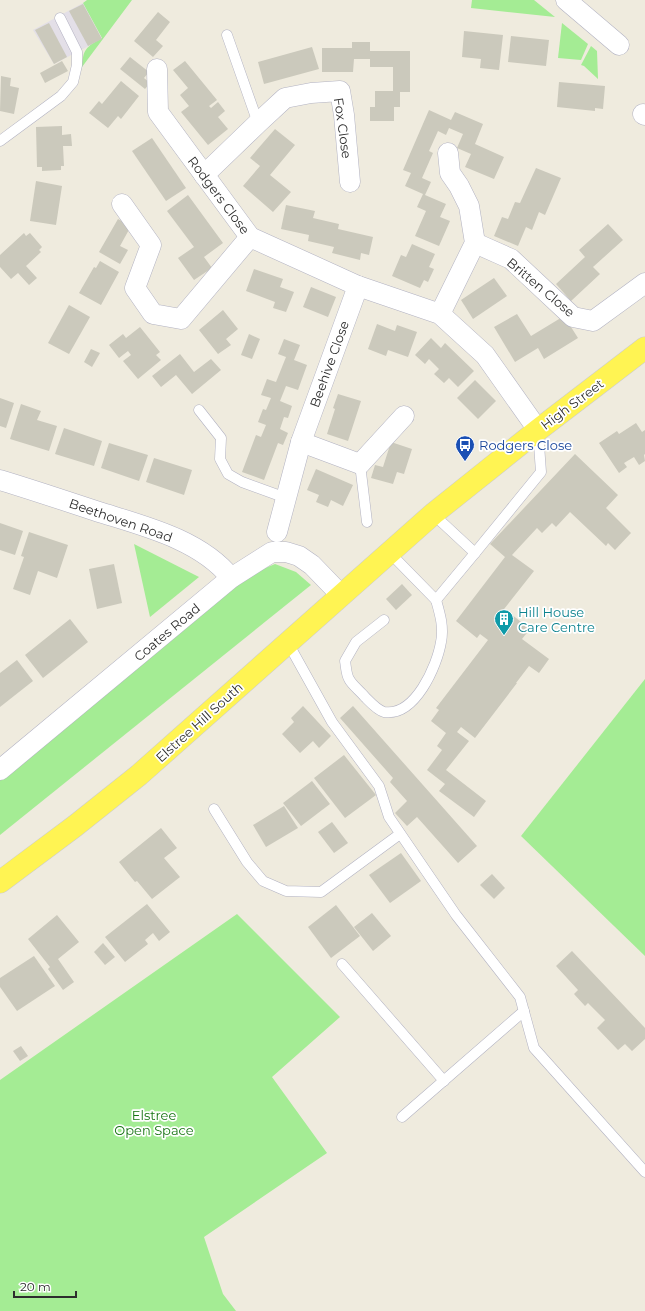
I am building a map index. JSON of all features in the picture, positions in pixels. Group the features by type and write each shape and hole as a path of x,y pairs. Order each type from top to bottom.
{"main road":[{"name":"High Street","path":"389,552 433,514 538,430 645,348"},
{"name":"Elstree Hill South","path":"0,882 75,826 139,775 288,644 389,552"}],"street":[{"path":"566,0 619,45"},
{"name":"Rodgers Close","path":"157,69 158,112 250,237 358,286 440,314 485,355 538,430"},
{"name":"Fox Close","path":"204,176 285,98 311,93 340,92 344,115 350,182"},
{"path":"440,314 475,243 469,206 450,172 448,153"},
{"path":"122,204 151,245 135,288 153,314 181,319 250,237"},
{"name":"Britten Close","path":"475,243 510,259 573,317 593,321 645,283"},
{"name":"Beehive Close","path":"277,532 301,442 358,286"},
{"path":"301,442 360,464 404,416"},
{"name":"Beethoven Road","path":"0,480 168,534 198,550 225,570 232,578"},
{"name":"Coates Road","path":"0,770 232,578 272,552 286,552 299,556 312,565 341,595"}],"lane":[{"path":"0,141 61,96 73,82 77,65 77,52 60,18"},
{"path":"228,35 258,123"},
{"path":"199,410 221,438 220,459 228,474 242,482 286,498"},
{"path":"436,600 541,472 538,430"},
{"path":"360,464 367,522"},
{"path":"433,514 475,552"},
{"path":"384,620 356,642 345,660 349,678 372,703 383,712 395,712 406,707 417,697 428,679 436,662 442,642 442,619 436,600 389,552"},
{"path":"288,644 332,722 380,786 388,817 456,915 520,997 534,1048 645,1172"},
{"path":"214,809 247,862 263,881 286,891 321,892 400,834"},
{"path":"342,964 444,1081"},
{"path":"402,1117 524,1011"}],"shaded area":[{"path":"83,3 102,39 54,64 33,30"}],"green space":[{"path":"87,0 132,0 82,67 83,56 86,49 102,38 83,3"},
{"path":"472,0 534,0 555,17 471,8"},
{"path":"562,23 588,44 581,60 558,58"},
{"path":"591,46 597,51 598,79 581,65"},
{"path":"134,544 199,577 150,617"},
{"path":"275,564 296,572 311,585 0,835 0,775 251,574"},
{"path":"645,679 645,956 521,836"},
{"name":"Elstree Open Space","path":"237,914 340,1017 272,1077 327,1153 204,1237 223,1294 236,1311 0,1311 0,1080"}],"building":[{"path":"83,4 102,39 88,46 69,11"},
{"path":"158,12 170,22 156,40 163,46 153,57 134,41"},
{"path":"49,23 67,57 54,64 35,30"},
{"path":"464,31 503,35 499,70 480,68 481,59 462,57"},
{"path":"511,36 549,40 546,66 508,62"},
{"path":"352,42 370,42 370,51 410,51 410,92 400,92 400,107 394,107 394,121 370,121 370,107 375,107 375,91 393,91 393,67 370,67 370,59 354,59 353,72 322,72 322,48 352,48"},
{"path":"312,47 319,69 264,84 258,62"},
{"path":"130,57 149,72 144,78 150,83 145,89 120,69"},
{"path":"62,61 68,71 45,83 40,73"},
{"path":"185,61 217,100 209,106 211,108 218,102 225,111 218,117 228,129 208,145 181,112 189,106 180,95 188,88 173,70"},
{"path":"1,76 11,78 10,86 19,88 14,114 0,111"},
{"path":"121,81 139,96 121,119 118,116 108,128 89,113 99,101 102,104"},
{"path":"559,82 605,86 603,109 595,108 595,111 557,107"},
{"path":"429,110 451,120 455,112 483,124 475,144 504,157 494,179 465,167 471,154 457,148 463,134 449,128 446,135 438,131 429,151 433,153 422,178 431,182 425,195 446,204 440,217 450,221 439,246 415,236 426,211 417,207 423,194 405,186 411,173 403,170"},
{"path":"62,126 62,135 71,134 72,146 63,146 64,166 61,166 61,170 42,171 42,167 37,167 36,127"},
{"path":"275,129 295,145 270,175 291,192 273,212 243,186 260,166 250,158"},
{"path":"152,138 186,188 166,201 132,151"},
{"path":"536,168 561,178 545,215 539,212 532,230 526,227 518,246 494,236 502,217 508,219 515,202 520,203"},
{"path":"36,181 62,186 56,225 30,221"},
{"path":"188,195 223,243 204,257 212,268 194,280 178,258 194,247 167,211"},
{"path":"286,205 315,211 313,218 339,224 338,229 373,237 369,255 361,253 360,260 332,253 334,247 308,241 309,235 281,229"},
{"path":"118,219 131,226 120,246 128,250 120,264 99,252"},
{"path":"608,224 623,240 593,267 600,274 571,301 556,284 585,257 579,250"},
{"path":"24,233 26,236 30,233 42,247 39,250 41,252 26,266 37,278 29,285 18,273 11,279 0,267 0,255"},
{"path":"412,244 435,254 429,267 434,269 428,282 424,280 420,288 392,276 401,255 406,257"},
{"path":"100,261 119,272 101,305 79,293 94,267 96,268"},
{"path":"254,269 283,279 280,287 294,292 286,312 273,308 275,302 246,291"},
{"path":"494,278 507,296 473,319 461,300"},
{"path":"311,287 336,297 328,317 303,307"},
{"path":"69,305 90,317 69,354 48,343"},
{"path":"223,310 238,329 226,339 231,345 218,354 199,330"},
{"path":"517,314 531,336 564,316 578,338 544,359 538,348 515,362 494,327"},
{"path":"377,324 395,331 397,325 417,332 408,357 388,350 386,356 368,349"},
{"path":"140,327 160,352 156,355 161,360 138,379 123,361 131,355 128,351 119,358 109,345 123,334 126,338"},
{"path":"249,334 260,339 252,359 241,355"},
{"path":"431,338 441,348 445,343 474,371 458,387 449,378 444,383 434,374 439,369 429,359 425,364 415,355"},
{"path":"284,339 300,345 294,360 307,365 298,390 286,386 280,401 292,406 288,418 284,417 280,429 288,433 283,445 278,443 264,480 242,472 256,435 261,437 266,425 258,422 263,409 266,410 271,398 261,395 267,379 276,382 286,357 278,354"},
{"path":"91,349 100,353 92,367 84,362"},
{"path":"180,354 194,372 211,359 221,370 192,394 176,375 161,387 152,376"},
{"path":"475,380 496,401 478,419 457,398"},
{"path":"338,394 361,401 348,441 327,434"},
{"path":"0,398 14,403 6,428 0,426"},
{"path":"21,404 41,411 37,420 57,426 49,451 10,439"},
{"path":"636,423 642,432 645,430 645,461 639,465 634,457 624,463 627,467 619,473 599,443 617,431 619,434"},
{"path":"64,428 102,441 94,466 55,454"},
{"path":"391,442 412,449 404,474 397,472 393,484 371,478 375,465 383,467"},
{"path":"109,443 148,455 139,481 101,468"},
{"name":"Hill House Care Centre","path":"575,454 618,495 606,508 631,533 615,550 608,543 606,546 570,512 556,527 552,523 542,533 537,528 512,555 534,571 497,618 504,623 511,614 530,629 522,639 549,659 539,673 529,666 475,738 461,727 457,732 469,741 446,770 486,801 474,817 439,791 445,784 427,770 442,750 437,746 446,733 431,721 439,710 436,708 488,640 480,634 477,638 456,621 505,557 490,544"},
{"path":"154,458 192,470 184,495 146,482"},
{"path":"316,469 353,485 343,506 331,500 328,507 316,502 319,495 307,490"},
{"path":"0,523 23,531 15,555 0,550"},
{"path":"29,532 68,545 57,578 38,571 30,595 13,589 24,557 21,556"},
{"path":"114,564 122,603 97,609 89,569"},
{"path":"402,584 412,595 396,610 386,599"},
{"path":"70,619 88,642 43,678 25,655"},
{"path":"17,660 33,681 0,707 0,673"},
{"path":"303,706 331,736 319,748 313,741 300,753 282,734 294,722 291,718"},
{"path":"353,706 477,846 458,863 417,817 407,826 395,813 407,801 390,782 393,778 340,718"},
{"path":"344,755 376,795 345,818 314,778"},
{"path":"312,781 330,804 301,826 283,803"},
{"path":"284,806 298,828 266,847 253,825"},
{"path":"332,822 348,843 334,853 318,832"},
{"path":"161,828 177,848 164,858 180,877 152,899 137,881 135,882 119,862"},
{"path":"401,853 421,881 390,903 369,875"},
{"path":"492,874 505,888 494,899 480,885"},
{"path":"147,904 170,932 159,941 153,933 145,940 148,944 125,962 105,937"},
{"path":"336,905 360,936 331,958 308,927"},
{"path":"372,913 391,936 373,951 354,927"},
{"path":"57,915 79,942 58,959 74,982 63,990 48,969 50,967 28,939"},
{"path":"103,943 115,957 105,965 94,952"},
{"path":"572,951 645,1028 645,1039 632,1051 625,1044 618,1050 597,1028 605,1020 588,1003 585,1006 574,994 578,990 556,966"},
{"path":"34,956 55,986 17,1011 0,987 0,978"},
{"path":"21,1046 28,1056 20,1061 13,1051"}],"place":[{"name":"Rodgers Close","path":"465,462"},
{"name":"Hill House Care Centre","path":"504,636"}]}
